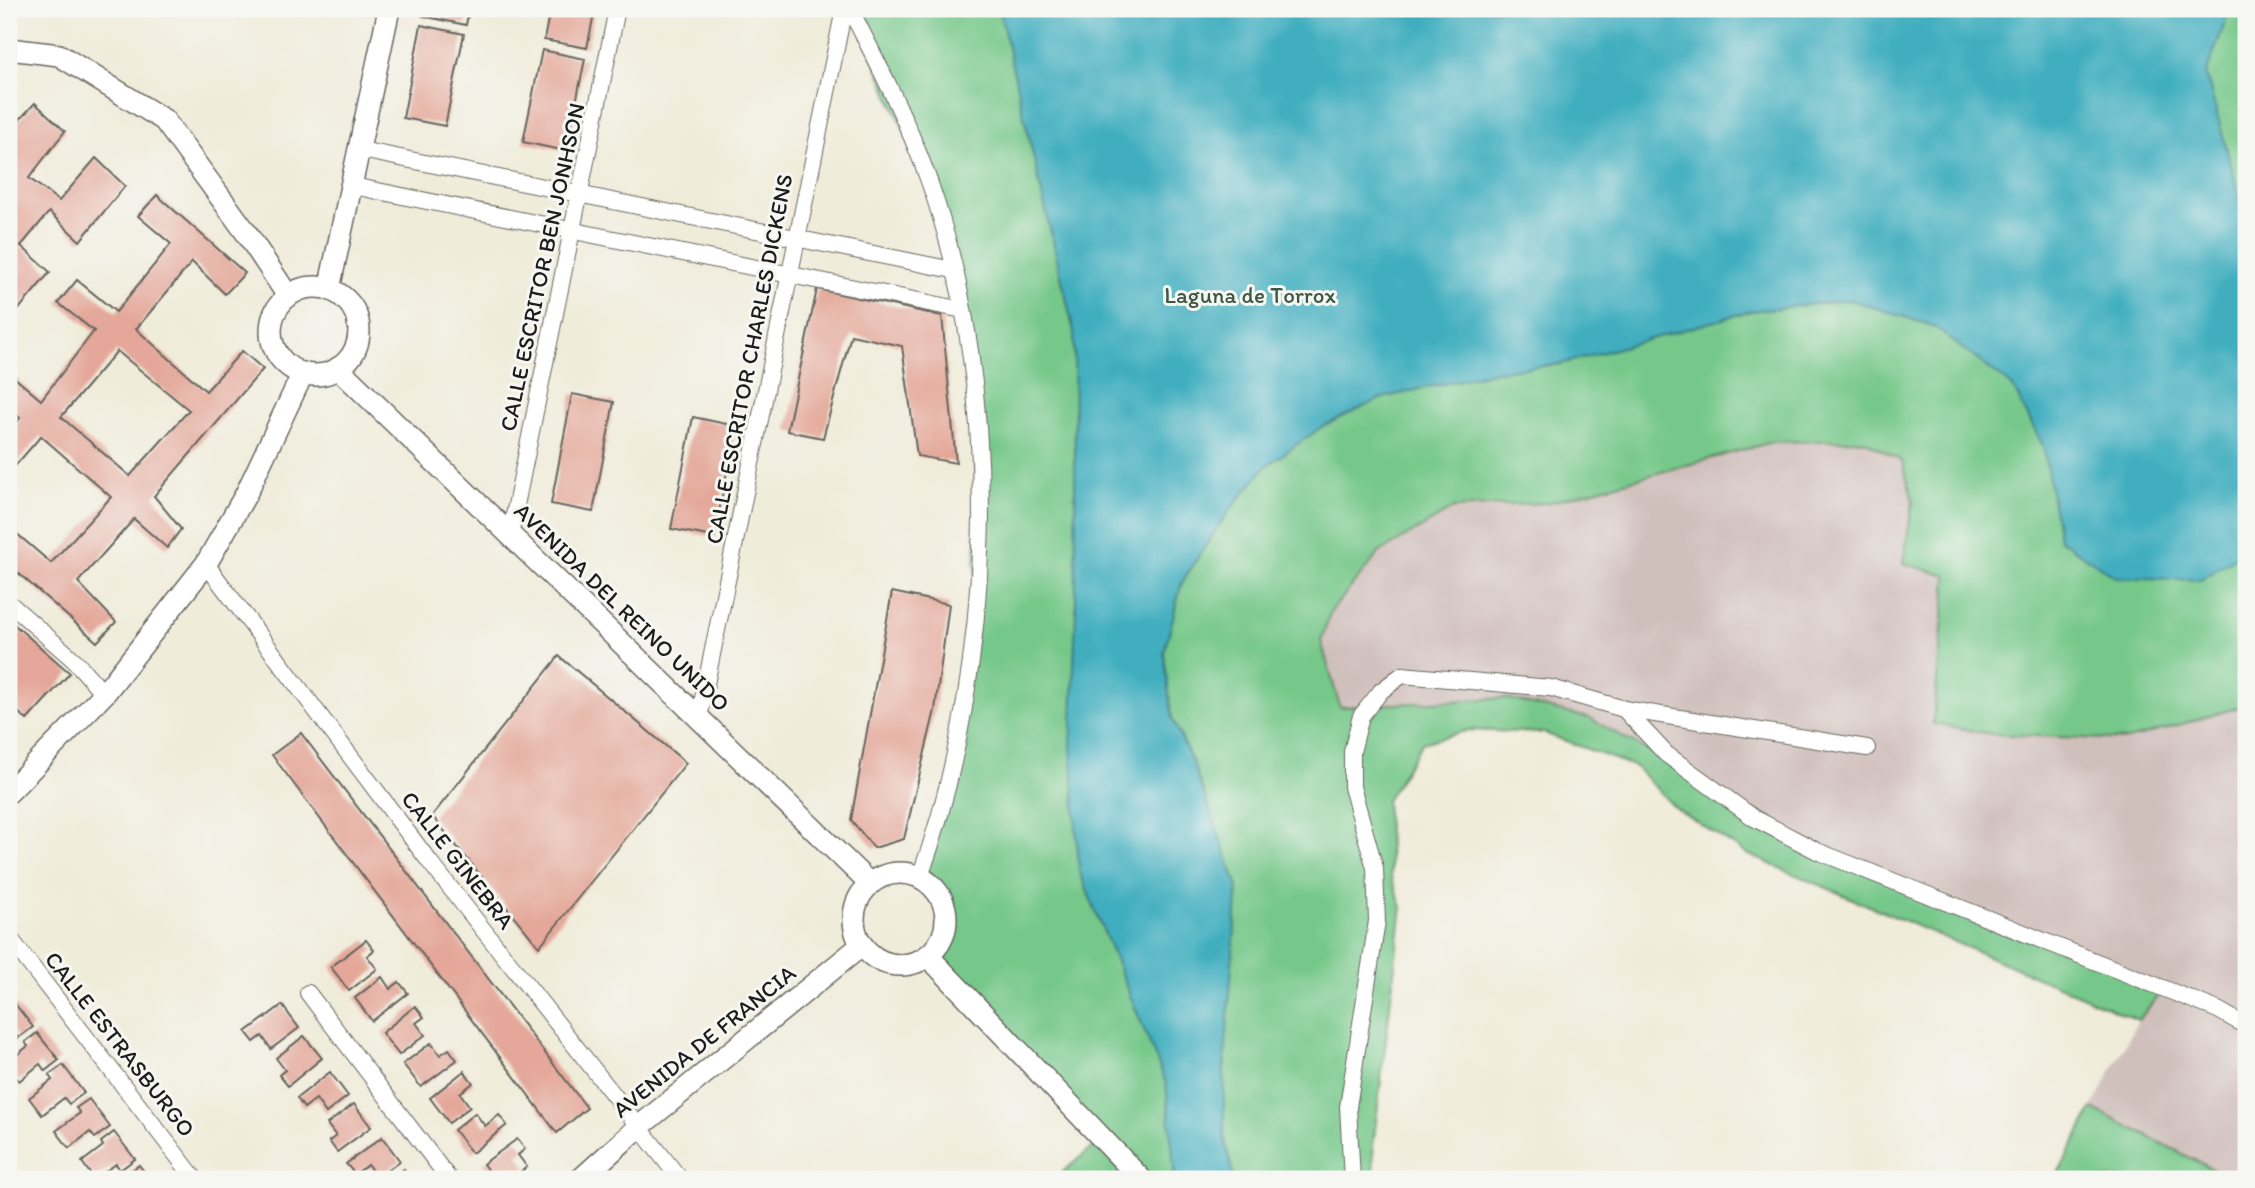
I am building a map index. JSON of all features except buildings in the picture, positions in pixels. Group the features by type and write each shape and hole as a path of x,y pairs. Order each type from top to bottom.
{"street":[{"path":"329,289 361,150 389,9"},
{"name":"CALLE ESCRITOR BEN JONHSON","path":"510,535 617,9"},
{"name":"CALLE ESCRITOR CHARLES DICKENS","path":"699,718 844,9"},
{"path":"850,9 888,84 930,182 963,310 978,425 977,612 961,723 930,849 920,877"},
{"path":"9,49 59,55 164,120 245,231 288,296"},
{"path":"361,150 953,270"},
{"path":"353,186 963,310"},
{"path":"307,288 329,289 351,306 358,326 356,347 338,368 327,373 303,373 280,358 271,333 273,319 288,296 307,288"},
{"name":"AVENIDA DEL REINO UNIDO","path":"338,368 870,884"},
{"path":"9,792 104,694 206,564 246,494 303,373"},
{"name":"CALLE GINEBRA","path":"206,564 429,861 680,1179"},
{"path":"9,603 74,660 104,694"},
{"path":"1352,1179 1348,1107 1377,921 1375,868 1352,787 1352,752 1361,716 1381,691 1402,675 1551,688 1624,709 1867,748"},
{"path":"1624,709 1666,754 1754,818 1807,845 2218,1010 2246,1026"},
{"path":"894,873 920,877 933,886 942,899 946,914 945,930 939,944 928,956 915,963 886,963 872,956 862,945 854,920 856,906 870,884 894,873"},
{"name":"CALLE ESTRASBURGO","path":"9,937 195,1179"},
{"name":"AVENIDA DE FRANCIA","path":"581,1179 640,1126 862,945"},
{"path":"928,956 1141,1179"},
{"path":"309,993 449,1179"}],"shaded area":[{"path":"1864,440 1902,461 1913,501 1903,562 1947,576 2128,740 2246,705 2246,1179 2232,1179 2092,1108 2138,1020 2163,990 1853,867 1589,718 1340,707 1320,641 1331,611 1380,552 1454,508 1547,503 1772,442"}],"green space":[{"name":"Laguna de Torrox","path":"852,9 2246,9 2246,705 2128,740 1992,734 1933,724 1947,576 1903,563 1913,501 1902,461 1864,440 1772,442 1547,503 1454,508 1380,552 1331,611 1321,641 1340,707 1504,698 1589,718 1710,786 1778,830 2163,990 2138,1020 1747,854 1674,807 1636,767 1544,733 1469,730 1422,743 1386,801 1391,877 1402,907 1373,1146 1374,1179 1054,1179 1099,1142 930,957 940,935 940,914 933,894 920,873 948,801 975,612 977,439 964,313 926,181"},
{"path":"2092,1109 2102,1113 2232,1179 2055,1179"}],"water":[{"name":"Laguna de Torrox","path":"999,9 2230,9 2206,74 2246,220 2246,550 2201,580 2115,577 2059,539 2043,446 2013,387 1933,326 1851,300 1751,311 1561,364 1497,371 1382,398 1323,426 1265,467 1224,518 1182,582 1164,653 1172,718 1192,761 1238,887 1224,1070 1224,1136 1234,1179 1175,1179 1166,1083 1079,871 1071,747 1076,612 1074,332"}]}
